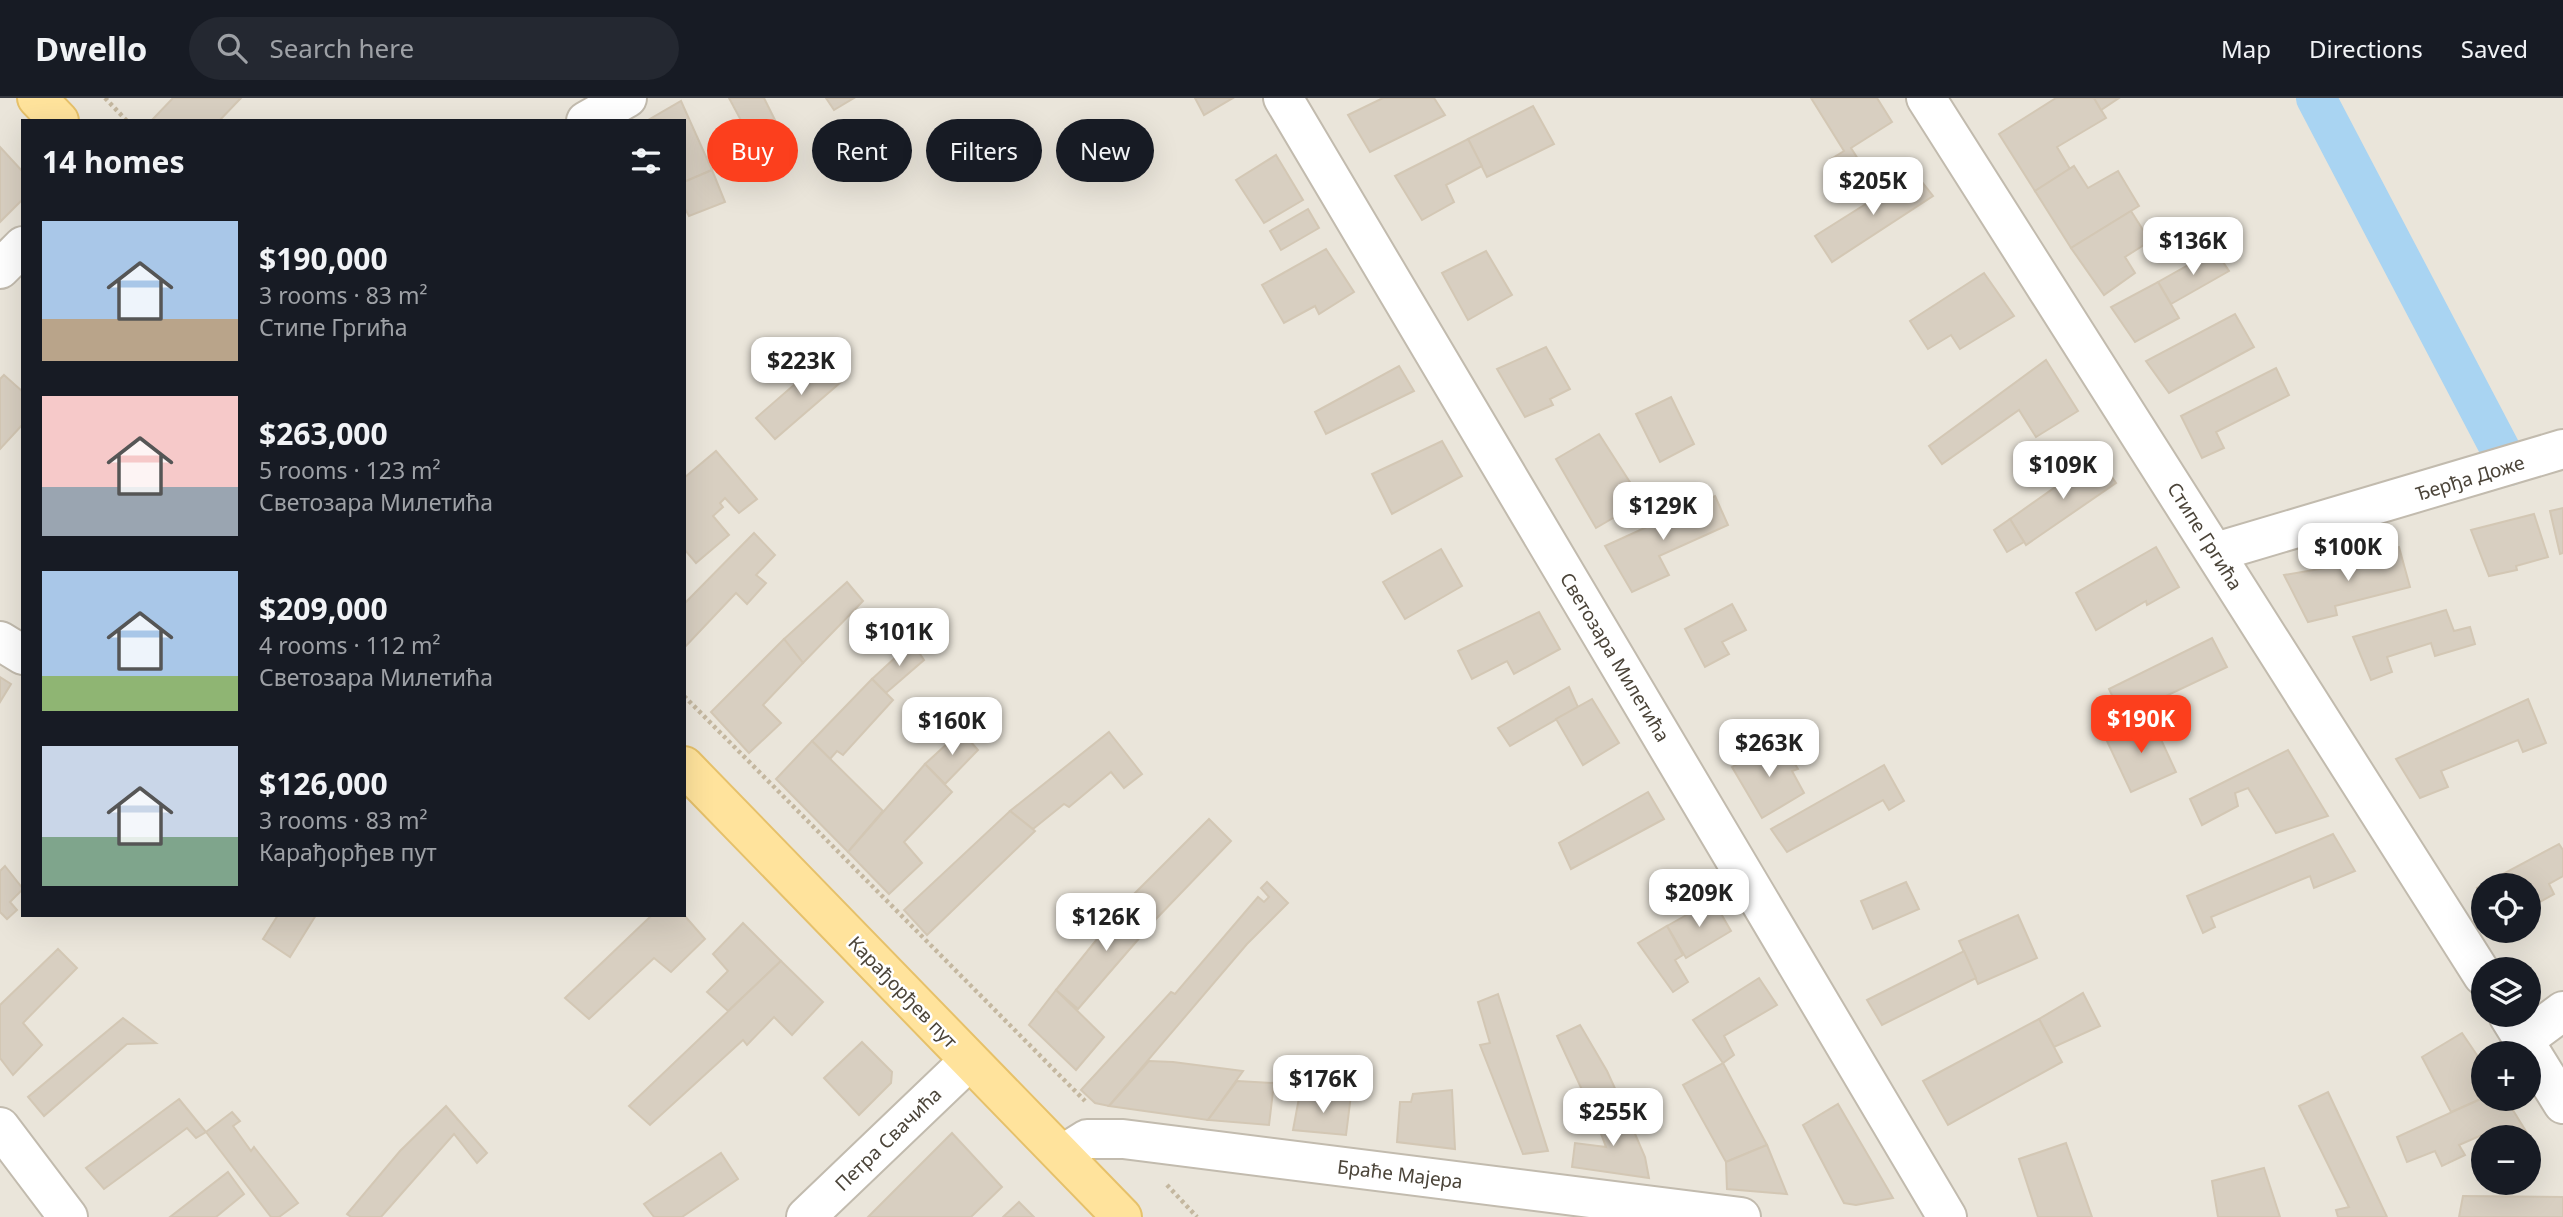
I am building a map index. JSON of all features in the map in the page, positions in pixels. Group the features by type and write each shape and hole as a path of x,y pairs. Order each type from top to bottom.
{"main road":[{"path":"37,98 57,119"},
{"name":"Карађорђев пут","path":"686,768 1122,1217"}],"street":[{"name":"Светозара Милетића","path":"1283,98 1947,1217"},
{"name":"Стипе Гргића","path":"1926,98 2471,957"},
{"path":"590,119 625,99"},
{"path":"0,270 21,248"},
{"name":"Ђерђа Доже","path":"2216,552 2563,449"},
{"path":"0,641 21,654"},
{"path":"2541,1018 2563,1010"},
{"path":"2516,1027 2563,1104"},
{"name":"Петра Свачића","path":"806,1217 969,1061"},
{"path":"0,1127 68,1217"},
{"name":"Браће Мајера","path":"1063,1154 1087,1139 1123,1139 1741,1217"}],"path":[{"path":"105,98 125,119"},
{"path":"686,698 1197,1217"}],"shaded area":[{"path":"0,98 2563,98 2563,1217 0,1217"}],"building":[{"path":"173,98 241,98 221,119 153,119"},
{"path":"729,98 764,98 774,119 740,119"},
{"path":"826,98 854,98 834,110"},
{"path":"1195,98 1233,98 1204,115"},
{"path":"1383,98 1434,98 1445,115 1370,152 1348,115"},
{"path":"1811,98 1877,98 1892,122 1851,148 1858,159 1839,171 1831,159 1844,151"},
{"path":"2056,98 2094,98 2106,118 2057,147 2070,169 2035,191 1999,134"},
{"path":"2094,98 2119,98 2101,110"},
{"path":"681,101 707,159 707,172 686,181 686,119 650,119"},
{"path":"1533,106 1554,144 1487,177 1468,139"},
{"path":"1468,139 1482,166 1446,185 1454,202 1422,220 1395,176"},
{"path":"0,147 21,170 21,201 0,222"},
{"path":"1276,155 1303,200 1264,223 1236,180"},
{"path":"2074,166 2088,188 2118,171 2139,206 2071,248 2035,191"},
{"path":"707,172 707,182 717,182 725,202 689,216 686,211 686,181"},
{"path":"1915,173 1933,196 1832,262 1815,236"},
{"path":"1308,209 1319,228 1281,250 1270,231"},
{"path":"2131,211 2150,241 2125,257 2135,273 2104,295 2071,248"},
{"path":"1326,249 1354,292 1319,314 1315,306 1284,323 1262,285"},
{"path":"2215,250 2229,271 2171,304 2158,282"},
{"path":"1486,251 1512,295 1468,320 1442,273"},
{"path":"1984,273 2014,316 1960,349 1951,335 1928,349 1910,321"},
{"path":"2158,282 2179,318 2135,342 2111,307"},
{"path":"2235,314 2254,347 2169,393 2146,361"},
{"path":"1546,347 1570,389 1550,399 1553,405 1525,417 1497,369"},
{"path":"826,357 848,376 775,439 756,418"},
{"path":"2046,360 2078,411 2036,437 2019,410 1942,464 1929,446"},
{"path":"1399,366 1414,391 1326,434 1315,412"},
{"path":"2276,368 2289,395 2216,432 2224,448 2202,458 2181,416"},
{"path":"4,375 21,390 21,426 0,449 0,379"},
{"path":"1671,397 1694,444 1660,462 1636,414"},
{"path":"1599,434 1642,501 1596,528 1556,459"},
{"path":"1442,441 1462,476 1392,514 1372,474"},
{"path":"716,451 757,499 739,513 725,498 720,503 723,507 713,516 729,535 696,563 686,551 686,476"},
{"path":"2098,457 2116,483 2026,545 2010,519"},
{"path":"1715,496 1728,525 1659,556 1669,575 1632,592 1605,546"},
{"path":"2563,508 2563,553 2560,554 2550,511"},
{"path":"2534,514 2548,557 2516,566 2517,570 2489,576 2471,530"},
{"path":"2010,519 2024,542 2007,552 1994,530"},
{"path":"754,533 775,555 756,575 766,583 747,604 736,593 686,646 686,602"},
{"path":"2156,547 2179,587 2147,605 2146,601 2096,630 2076,593"},
{"path":"2399,547 2410,587 2335,606 2337,615 2308,622 2284,575 2331,567"},
{"path":"1441,549 1462,586 1405,619 1383,582"},
{"path":"847,582 863,601 803,663 784,639"},
{"path":"1732,604 1746,630 1722,642 1729,654 1705,667 1685,629"},
{"path":"2446,610 2454,631 2470,627 2475,644 2435,656 2431,643 2387,657 2392,672 2371,680 2353,637"},
{"path":"1539,612 1560,649 1514,674 1507,661 1472,679 1458,651"},
{"path":"2212,638 2227,667 2122,717 2109,689"},
{"path":"784,639 803,663 763,705 781,723 749,753 711,712"},
{"path":"912,642 924,660 886,693 872,679"},
{"path":"0,677 11,684 0,702"},
{"path":"872,679 893,700 843,755 837,751 830,759 812,741"},
{"path":"1569,687 1578,707 1510,746 1498,728"},
{"path":"1592,699 1619,743 1583,765 1556,719"},
{"path":"2528,699 2546,743 2523,752 2518,740 2441,771 2448,787 2420,798 2396,759"},
{"path":"2151,718 2176,772 2131,792 2106,739"},
{"path":"961,731 978,750 945,784 925,764"},
{"path":"1109,732 1142,774 1124,788 1111,772 1069,807 1064,804 1033,829 1010,811"},
{"path":"1780,740 1798,769 1792,771 1804,793 1762,818 1732,767"},
{"path":"812,741 883,811 848,852 776,779"},
{"path":"2288,750 2328,816 2276,833 2248,788 2235,793 2238,806 2202,825 2190,799"},
{"path":"925,764 952,792 904,842 922,863 889,894 848,852"},
{"path":"1884,765 1904,801 1889,810 1883,800 1787,852 1771,829"},
{"path":"1648,792 1664,819 1571,869 1559,843"},
{"path":"1010,811 1035,831 927,935 904,910"},
{"path":"1209,819 1231,841 1155,920 1131,897"},
{"path":"2333,834 2355,871 2314,888 2310,876 2211,917 2215,927 2203,933 2187,896"},
{"path":"2559,844 2563,850 2563,876 2549,884 2554,894 2541,901 2541,873 2505,873"},
{"path":"5,866 21,886 21,891 10,902 17,910 7,919 0,912 0,871"},
{"path":"1267,882 1288,903 1247,944 1109,1106 1095,1103 1081,1090 1171,992 1175,994 1258,897 1264,902 1269,897 1261,888"},
{"path":"1906,882 1919,909 1873,929 1861,901"},
{"path":"1131,897 1155,920 1078,1009 1056,990"},
{"path":"1713,900 1731,931 1686,958 1667,926"},
{"path":"2018,915 2037,958 1978,984 1959,941"},
{"path":"277,917 315,917 290,957 263,939"},
{"path":"650,917 686,917 705,939 671,972 654,958 589,1019 565,998"},
{"path":"743,923 781,961 728,1011 707,992 728,971 713,954"},
{"path":"1667,926 1683,955 1675,960 1688,982 1673,992 1638,943"},
{"path":"58,949 77,968 23,1023 42,1045 13,1075 0,1058 0,1005"},
{"path":"1964,951 1976,978 1882,1025 1867,1000"},
{"path":"781,961 823,1002 792,1035 774,1017 747,1045 743,1040 650,1125 629,1106"},
{"path":"1759,978 1777,1005 1724,1036 1734,1055 1723,1063 1693,1020"},
{"path":"1056,990 1104,1037 1076,1070 1029,1025"},
{"path":"2083,993 2100,1026 2054,1047 2039,1019"},
{"path":"1498,994 1548,1151 1523,1154 1480,1045 1490,1043 1478,1002"},
{"path":"123,1018 156,1043 127,1044 44,1116 28,1097"},
{"path":"2039,1019 2062,1062 1948,1125 1923,1081"},
{"path":"1580,1025 1607,1071 1623,1106 1595,1118 1557,1036"},
{"path":"2462,1033 2471,1046 2471,1103 2451,1112 2422,1057"},
{"path":"862,1042 892,1072 891,1083 859,1115 824,1078"},
{"path":"1149,1061 1243,1071 1208,1120 1109,1106"},
{"path":"1723,1063 1767,1145 1726,1162 1683,1085"},
{"path":"1237,1081 1274,1083 1269,1125 1208,1120"},
{"path":"1452,1090 1455,1149 1397,1142 1400,1102 1411,1102 1413,1094"},
{"path":"2328,1092 2387,1217 2338,1217 2336,1210 2349,1207 2299,1106"},
{"path":"1351,1095 1346,1135 1293,1130 1299,1098"},
{"path":"179,1099 206,1132 196,1138 187,1128 104,1189 86,1168"},
{"path":"2471,1103 2471,1111 2513,1111 2522,1125 2471,1125 2471,1140 2459,1145 2465,1155 2442,1166 2435,1151 2407,1162 2397,1137"},
{"path":"1838,1104 1893,1198 1856,1205 1844,1203 1803,1125"},
{"path":"446,1106 487,1153 477,1163 454,1134 381,1217 351,1217 347,1214 400,1151"},
{"path":"1623,1106 1645,1157 1649,1178 1572,1167 1575,1143 1606,1147 1595,1118"},
{"path":"232,1112 240,1121 233,1126 251,1151 254,1147 298,1203 279,1217 271,1217 206,1132"},
{"path":"952,1133 1002,1187 971,1217 868,1217"},
{"path":"2066,1143 2092,1217 2038,1217 2019,1159"},
{"path":"1767,1145 1787,1194 1727,1189 1726,1162"},
{"path":"721,1153 738,1179 682,1217 654,1217 644,1204"},
{"path":"2264,1168 2280,1217 2218,1217 2212,1181"},
{"path":"228,1172 244,1194 216,1217 170,1217"},
{"path":"2463,1196 2563,1197 2563,1217 2459,1217"},
{"path":"1019,1202 1034,1217 1003,1217"}],"waterway":[{"path":"2316,98 2509,466"}]}
